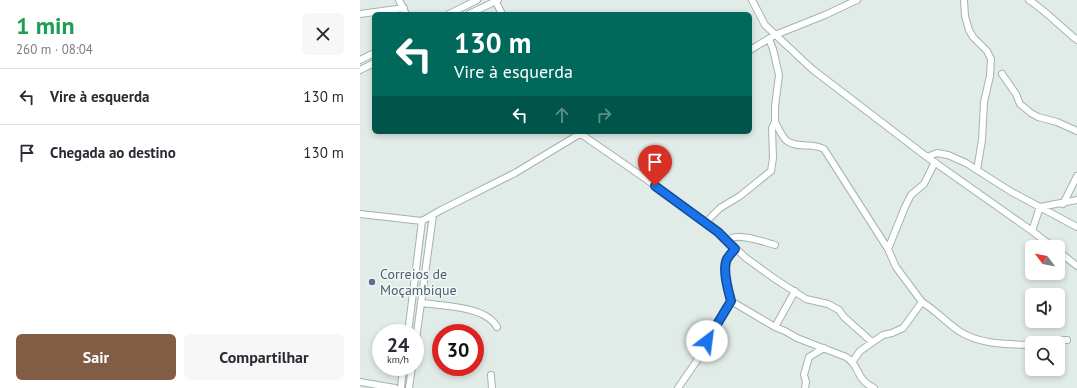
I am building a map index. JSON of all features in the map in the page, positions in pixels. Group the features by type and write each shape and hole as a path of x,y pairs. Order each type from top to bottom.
{"street":[{"path":"390,12 405,11 399,0"},
{"path":"454,12 477,0"},
{"path":"473,12 496,0 501,12"},
{"path":"752,0 765,25 812,69 926,157 1043,240"},
{"path":"752,49 775,35 825,15 857,0"},
{"path":"964,0 965,16 969,30 973,38 987,51 991,59 990,76 984,102 982,140 977,170"},
{"path":"1029,0 1050,15 1061,27 1077,40"},
{"path":"360,14 372,13"},
{"path":"705,223 720,208 740,196 770,170 773,158 772,128 775,122 775,107 779,75 769,39"},
{"path":"360,60 372,54"},
{"path":"360,70 372,64"},
{"path":"1002,74 1016,94 1020,104 1031,113 1077,131"},
{"path":"775,122 786,140 793,144 811,145 824,149 888,249 896,267 922,302 960,331 975,338 992,343 1025,345"},
{"path":"360,214 422,220 515,173 578,134"},
{"path":"581,134 646,179 705,223 735,249 764,271 806,299 834,306 872,342"},
{"path":"926,157 937,153 948,155 966,163 1077,227"},
{"path":"888,249 905,208 912,196 924,184 935,162"},
{"path":"1063,204 1077,176"},
{"path":"1040,207 1063,204 1077,200"},
{"path":"1032,231 1040,207"},
{"path":"419,324 433,215"},
{"path":"409,324 422,220"},
{"path":"727,241 730,237 733,237 753,239 775,245"},
{"path":"678,388 696,362 731,301 726,266 727,260 735,249"},
{"path":"1065,257 1077,266"},
{"path":"775,327 795,291"},
{"path":"731,301 797,338 853,361 861,379 874,388"},
{"path":"853,361 860,351 872,342 883,335 903,328 922,302"},
{"path":"422,304 475,311 492,319 497,327"},
{"path":"805,388 806,382 804,375 809,357 824,348"},
{"path":"491,375 492,388"},
{"path":"401,388 402,376"},
{"path":"408,388 410,376"},
{"path":"360,382 395,388"}],"place":[{"name":"Correios de Moçambique","path":"372,282"}],"route":[{"path":"655,186 718,232 735,249 727,260 726,266 731,301 707,341"}]}
